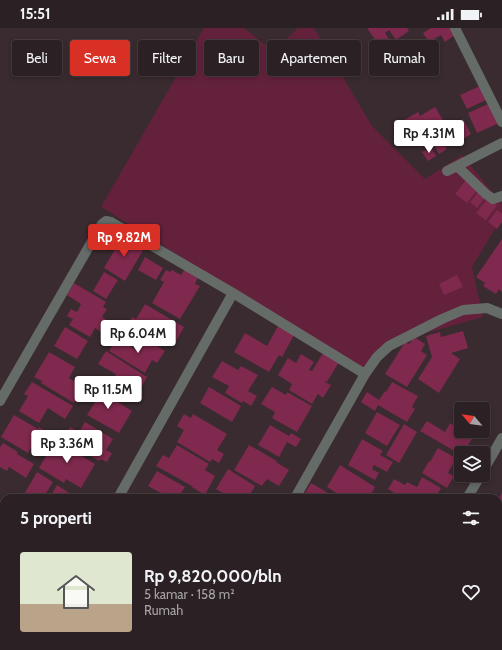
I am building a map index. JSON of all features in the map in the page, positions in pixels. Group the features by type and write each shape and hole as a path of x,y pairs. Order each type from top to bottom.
{"street":[{"path":"455,28 502,122"},
{"path":"447,171 502,143"},
{"path":"457,166 493,199 502,196"},
{"path":"0,401 104,222 111,222 233,293 365,374"},
{"path":"120,494 233,293"},
{"path":"297,494 365,374 377,357 389,346 442,319 464,310 487,308 502,314"},
{"path":"490,459 502,438"},
{"path":"469,494 477,482"}],"shaded area":[{"path":"204,28 244,28 267,46 267,76 342,76 372,126 425,179 462,155 502,204 502,217 472,267 483,317 426,333 390,350 362,370 101,207 176,76 196,76 196,42"},
{"path":"298,28 314,28 321,40 285,40"}],"building":[{"path":"367,28 407,28 409,31 396,40 389,30 385,33 390,40 375,40"},
{"path":"431,28 450,28 455,35 445,42 441,35 432,40 428,40 423,33"},
{"path":"482,85 488,99 467,109 460,95"},
{"path":"490,103 499,123 477,133 468,113"},
{"path":"435,107 448,128 429,139 428,137 414,145 401,122 418,112 420,116"},
{"path":"463,119 471,134 460,141 451,126"},
{"path":"451,131 457,142 450,146 444,135"},
{"path":"441,139 447,149 439,154 433,144"},
{"path":"431,147 436,156 428,161 422,152"},
{"path":"466,180 478,189 467,203 455,194"},
{"path":"479,191 486,197 477,208 470,202"},
{"path":"488,198 497,205 486,220 476,213"},
{"path":"497,210 502,214 502,222 497,229 488,222"},
{"path":"124,234 145,247 125,281 104,268"},
{"path":"502,239 502,292 499,289 496,294 483,286 485,283 476,277"},
{"path":"145,257 163,268 156,280 138,270"},
{"path":"185,269 198,277 195,284 200,286 180,319 152,303 164,282 160,280 166,270 170,272 172,270 181,275"},
{"path":"104,272 118,280 106,299 93,291"},
{"path":"457,275 463,287 444,295 439,284"},
{"path":"74,283 106,302 103,307 107,309 102,317 115,325 108,336 95,328 90,337 69,325 73,319 67,316 71,309 77,312 81,304 67,295"},
{"path":"145,304 184,327 174,345 147,329 136,347 120,337 132,317 136,319"},
{"path":"278,326 294,335 282,357 279,355 269,372 234,352 245,333 267,346"},
{"path":"65,327 88,341 77,359 54,346"},
{"path":"463,331 468,348 451,353 460,359 439,393 418,379 432,357 426,336 440,332 441,337"},
{"path":"414,337 425,344 421,351 427,355 407,387 385,374 405,342 409,344"},
{"path":"117,338 137,350 144,338 165,351 157,363 152,360 145,373 109,351"},
{"path":"106,351 147,377 133,402 108,388 116,374 98,364"},
{"path":"49,352 75,367 69,378 83,387 74,403 41,383 42,381 34,377"},
{"path":"323,353 339,362 327,382 325,382 331,385 323,398 318,394 312,404 289,390 292,384 278,375 288,358 296,363 301,354 314,362 309,370 312,371"},
{"path":"222,361 238,370 241,366 258,375 248,391 257,396 251,406 243,401 242,403 225,393 229,386 212,377"},
{"path":"32,382 73,406 65,419 48,408 39,423 19,411 28,396 24,394"},
{"path":"392,382 418,396 412,407 415,409 407,422 378,405 375,411 361,402 367,392 379,400"},
{"path":"90,384 132,411 119,433 87,415 97,399 86,392"},
{"path":"209,387 241,406 232,422 200,403"},
{"path":"272,387 286,395 287,392 312,406 297,432 272,418 275,412 261,404"},
{"path":"377,412 400,425 387,446 365,433"},
{"path":"184,414 191,418 193,414 227,434 217,450 224,454 219,463 212,459 210,462 177,442 184,430 177,426"},
{"path":"14,415 38,429 39,427 53,436 49,443 38,436 28,453 1,437"},
{"path":"427,421 445,432 450,423 454,426 454,438 472,438 468,446 454,446 454,451 420,431"},
{"path":"85,422 113,439 106,450 112,453 107,462 101,459 99,461 72,445 73,443 64,438 70,427 79,432"},
{"path":"404,424 417,432 399,463 386,455"},
{"path":"270,425 289,436 291,433 301,439 296,447 287,442 279,457 258,445"},
{"path":"56,439 95,464 81,488 66,479 64,483 39,468"},
{"path":"362,439 383,451 380,455 393,462 387,472 374,465 372,469 379,473 375,480 348,465"},
{"path":"3,443 18,452 17,454 34,464 26,478 9,467 7,471 0,467 0,447"},
{"path":"177,445 209,464 205,470 215,476 206,494 156,466 163,455 169,458"},
{"path":"249,445 277,461 276,462 289,470 279,486 267,479 262,486 234,470"},
{"path":"438,448 454,457 454,462 448,473 454,476 447,488 422,473 429,461 430,462"},
{"path":"340,465 375,487 371,494 338,494 327,487"},
{"path":"228,469 255,486 250,494 224,494 216,489"},
{"path":"157,471 185,487 181,494 161,494 148,486"},
{"path":"37,472 53,482 46,494 24,494"},
{"path":"422,477 441,488 437,494 396,494 388,489 394,479 405,485 407,482 417,487"},
{"path":"311,483 330,494 307,494 305,493"},
{"path":"57,485 71,494 51,494"}]}
